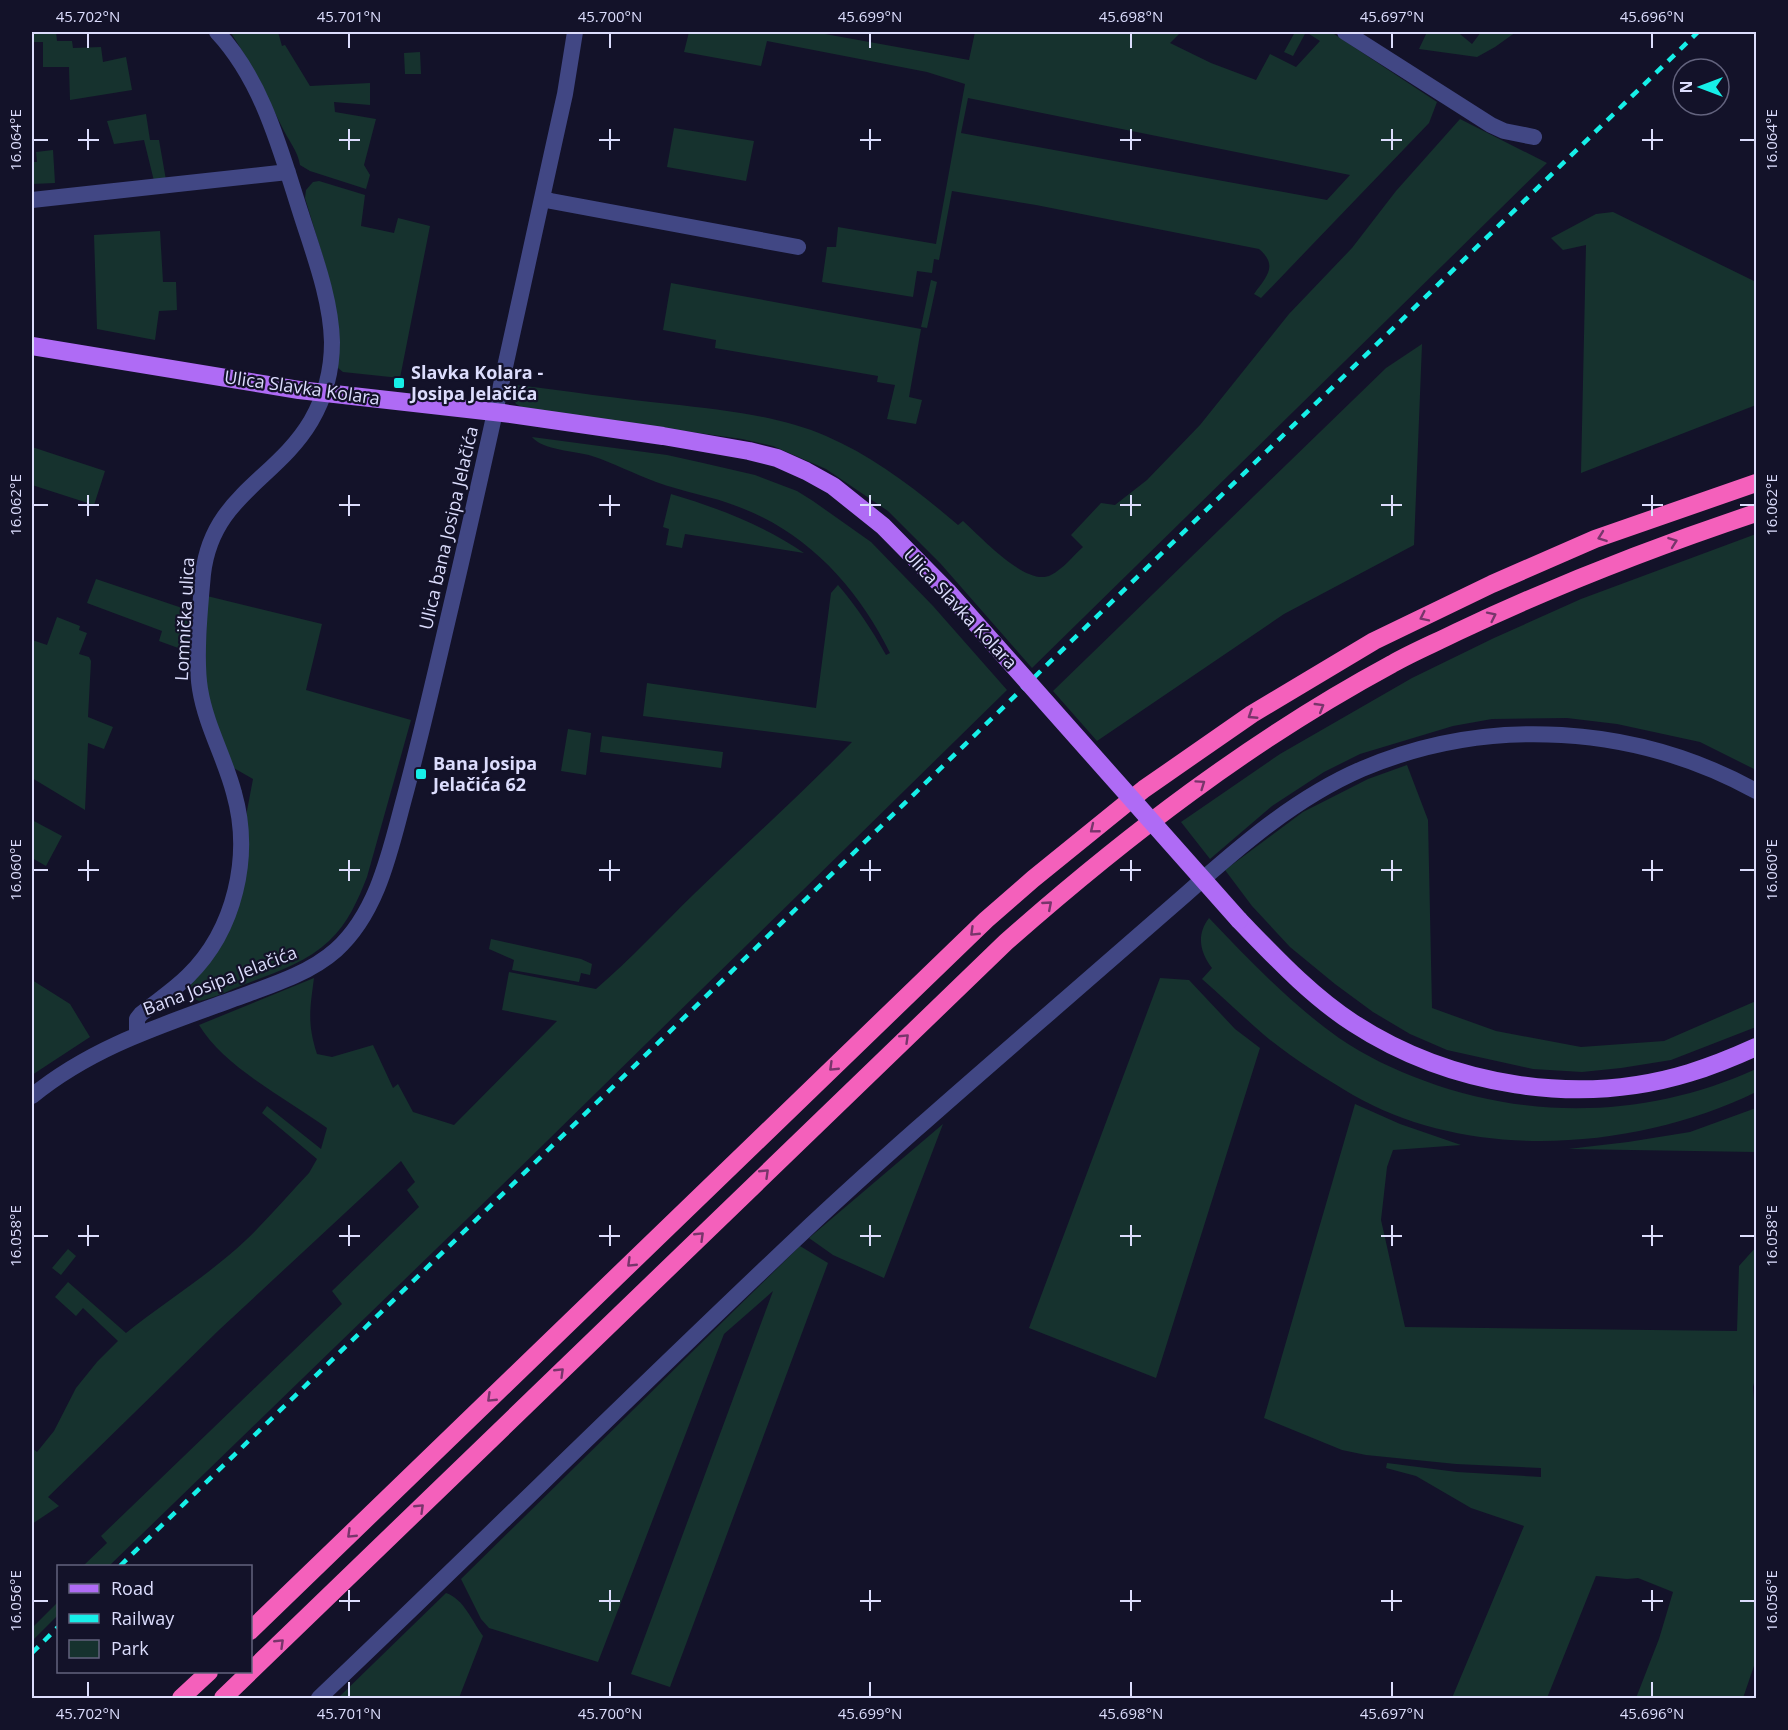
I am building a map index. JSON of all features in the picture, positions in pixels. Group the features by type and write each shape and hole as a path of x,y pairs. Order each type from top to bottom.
{"highway":[{"path":"252,1629 977,928 1033,879 1144,789 1252,714 1374,641 1492,584 1595,539 1756,483"},
{"path":"252,1670 1006,942 1070,886 1164,810 1270,737 1392,664 1511,606 1584,576 1756,513"},
{"path":"1712,528 1756,526"},
{"path":"181,1698 207,1673"},
{"path":"223,1698 249,1673"}],"main road":[{"name":"Ulica Slavka Kolara","path":"32,346 324,393 496,413 708,443 749,450 777,458 815,476 856,503 883,526 948,592 1239,920 1281,964 1316,996 1353,1023 1416,1056 1446,1068 1538,1087 1572,1089 1613,1087 1687,1074 1756,1047"}],"street":[{"name":"Lomnička ulica","path":"137,1034 137,1019 141,1014 189,975 211,949 236,890 240,871 242,837 234,793 208,724 198,678 203,575 209,546 228,510 301,435 310,422 324,393 331,358 330,320 318,266 288,172 250,78 221,32"},
{"name":"Ulica bana Josipa Jelačića","path":"386,865 412,769 496,413 498,394 565,94 575,32"},
{"path":"1345,32 1491,125 1504,131 1534,138"},
{"path":"32,200 288,172"},
{"path":"542,198 798,247"},
{"path":"319,1698 799,1236 949,1100 1219,864 1296,805 1361,770 1420,749 1471,739 1522,735 1591,737 1641,746 1705,765 1756,790"},
{"name":"Bana Josipa Jelačića","path":"32,1095 82,1060 137,1034 256,991 324,960 346,941 356,927 370,903 386,865"}],"green space":[{"path":"32,32 56,32 57,41 72,41 73,48 101,47 103,62 126,57 132,90 70,100 69,67 43,67 43,42 32,42"},
{"path":"278,32 282,46 285,45 310,86 370,83 370,105 334,102 335,112 376,119 364,165 370,175 366,189 310,171 300,165 295,150 231,33"},
{"path":"689,32 814,32 969,60 975,32 1181,32 1170,43 1211,63 1256,80 1270,54 1296,67 1320,41 1306,32 1331,32 1437,102 1429,123 1261,298 1254,294 1266,277 1269,266 1265,255 1259,249 1036,205 952,191 939,260 934,259 932,273 917,271 913,297 822,282 827,247 836,247 838,227 936,244 965,84 927,72 767,41 761,66 684,52","holes":["968,98 1350,175 1327,200 961,133"]},
{"path":"1295,32 1306,32 1293,56 1284,52"},
{"path":"1427,32 1461,32 1460,34 1472,44 1481,32 1516,32 1477,57 1419,49"},
{"path":"420,52 421,74 405,74 404,53"},
{"path":"146,114 150,140 159,140 166,180 154,181 144,140 114,144 107,121"},
{"path":"1460,119 1547,163 1032,668 940,563 888,511 826,469 773,446 742,439 525,409 516,404 512,397 514,397 516,385 729,411 769,418 807,429 844,444 879,464 912,487 958,525 963,521 1017,568 1041,577 1051,575 1083,547 1071,535 1101,503 1115,505 1147,480 1200,425 1289,314 1352,248 1396,191"},
{"path":"674,128 754,141 746,181 667,167"},
{"path":"53,150 55,183 32,184 32,162 37,162 36,152"},
{"path":"319,181 365,195 361,226 394,233 398,218 430,226 400,378 343,372 338,368 325,264 305,198 306,190 313,182"},
{"path":"1613,212 1756,282 1756,405 1581,473 1586,245 1563,250 1551,238 1596,214"},
{"path":"160,231 163,282 176,282 177,310 159,311 155,340 97,329 94,235"},
{"path":"931,280 937,282 927,328 921,327"},
{"path":"671,283 921,329 909,397 922,400 916,424 887,419 895,385 877,382 878,376 715,348 716,340 663,330"},
{"path":"1422,344 1414,545 1284,614 1097,741 1053,691 1386,368"},
{"path":"532,437 667,455 755,475 797,491 871,542 933,606 1007,690 110,1565 84,1565 107,1543 101,1536 342,1304 332,1291 419,1207 407,1190 415,1182 401,1161 219,1330 48,1497 59,1506 32,1524 32,1448 37,1452 54,1431 76,1388 118,1341 83,1308 76,1316 55,1297 68,1282 126,1333 232,1253 309,1173 317,1159 262,1113 267,1106 321,1149 327,1128 240,1068 224,1055 199,1025 314,978 310,1016 317,1054 332,1057 373,1045 393,1088 398,1084 413,1112 454,1125 557,1021 502,1010 509,972 596,989 852,742 643,716 647,683 816,708 831,593 838,585 864,619 886,655 890,653 863,606 828,565 809,547 764,518 729,503 656,482 592,456 543,445"},
{"path":"32,447 105,471 94,505 32,485"},
{"path":"671,494 740,518 804,553 685,534 682,548 666,545 669,529 663,527"},
{"path":"1756,534 1756,770 1700,742 1617,724 1567,718 1492,719 1453,726 1360,754 1324,772 1272,806 1210,859 1181,822 1280,754 1412,678 1581,599"},
{"path":"96,579 194,612 192,653 159,641 162,631 87,603"},
{"path":"207,596 322,624 306,690 411,720 367,877 342,927 320,949 299,962 199,1001 191,995 189,985 212,958 253,779 232,767 205,690"},
{"path":"57,617 80,626 79,630 87,633 79,654 89,657 91,661 88,717 113,727 104,749 88,743 85,810 32,778 32,640 47,645"},
{"path":"568,729 591,733 586,775 561,771"},
{"path":"602,736 723,752 721,768 600,752"},
{"path":"1407,765 1428,820 1432,1008 1496,1031 1581,1047 1664,1041 1756,1001 1756,1027 1671,1060 1582,1072 1533,1069 1447,1050 1410,1034 1373,1012 1335,984 1290,947 1252,906 1225,870 1303,812 1368,779"},
{"path":"32,820 62,836 46,866 32,858"},
{"path":"1209,918 1271,981 1321,1025 1370,1057 1425,1081 1466,1094 1508,1103 1592,1108 1675,1097 1716,1085 1756,1069 1756,1092 1709,1112 1659,1126 1607,1136 1554,1141 1501,1139 1449,1131 1399,1117 1353,1095 1295,1059 1263,1034 1202,979 1212,968 1202,950 1201,943 1202,931"},
{"path":"491,939 581,959 592,964 590,975 581,973 579,982 512,970 514,960 489,949"},
{"path":"1160,978 1189,980 1235,1029 1260,1048 1156,1378 1029,1328"},
{"path":"32,980 70,1004 90,1037 32,1075"},
{"path":"1355,1104 1400,1124 1461,1145 1393,1150 1387,1167 1381,1220 1405,1327 1737,1331 1739,1266 1756,1247 1756,1375 1753,1387 1756,1428 1756,1660 1743,1698 1636,1698 1659,1639 1673,1592 1638,1578 1596,1576 1547,1698 1452,1698 1524,1526 1471,1508 1416,1476 1386,1468 1387,1463 1457,1472 1541,1477 1541,1468 1456,1464 1366,1455 1342,1450 1264,1418"},
{"path":"1756,1108 1756,1152 1568,1149 1690,1132"},
{"path":"943,1124 884,1278 833,1255 809,1238"},
{"path":"800,1246 828,1263 670,1687 631,1674 773,1291 724,1334 598,1662 489,1628 481,1619 461,1579"},
{"path":"68,1249 76,1256 61,1275 52,1268"},
{"path":"446,1593 463,1605 483,1636 459,1698 338,1698"},
{"path":"57,1603 57,1616 32,1641 32,1628"}],"railway":[{"path":"121,1565 1698,32"},
{"path":"32,1653 57,1628"}],"place":[{"name":"Slavka Kolara - Josipa Jelačića","path":"399,383"},
{"name":"Bana Josipa Jelačića 62","path":"421,774"}]}
